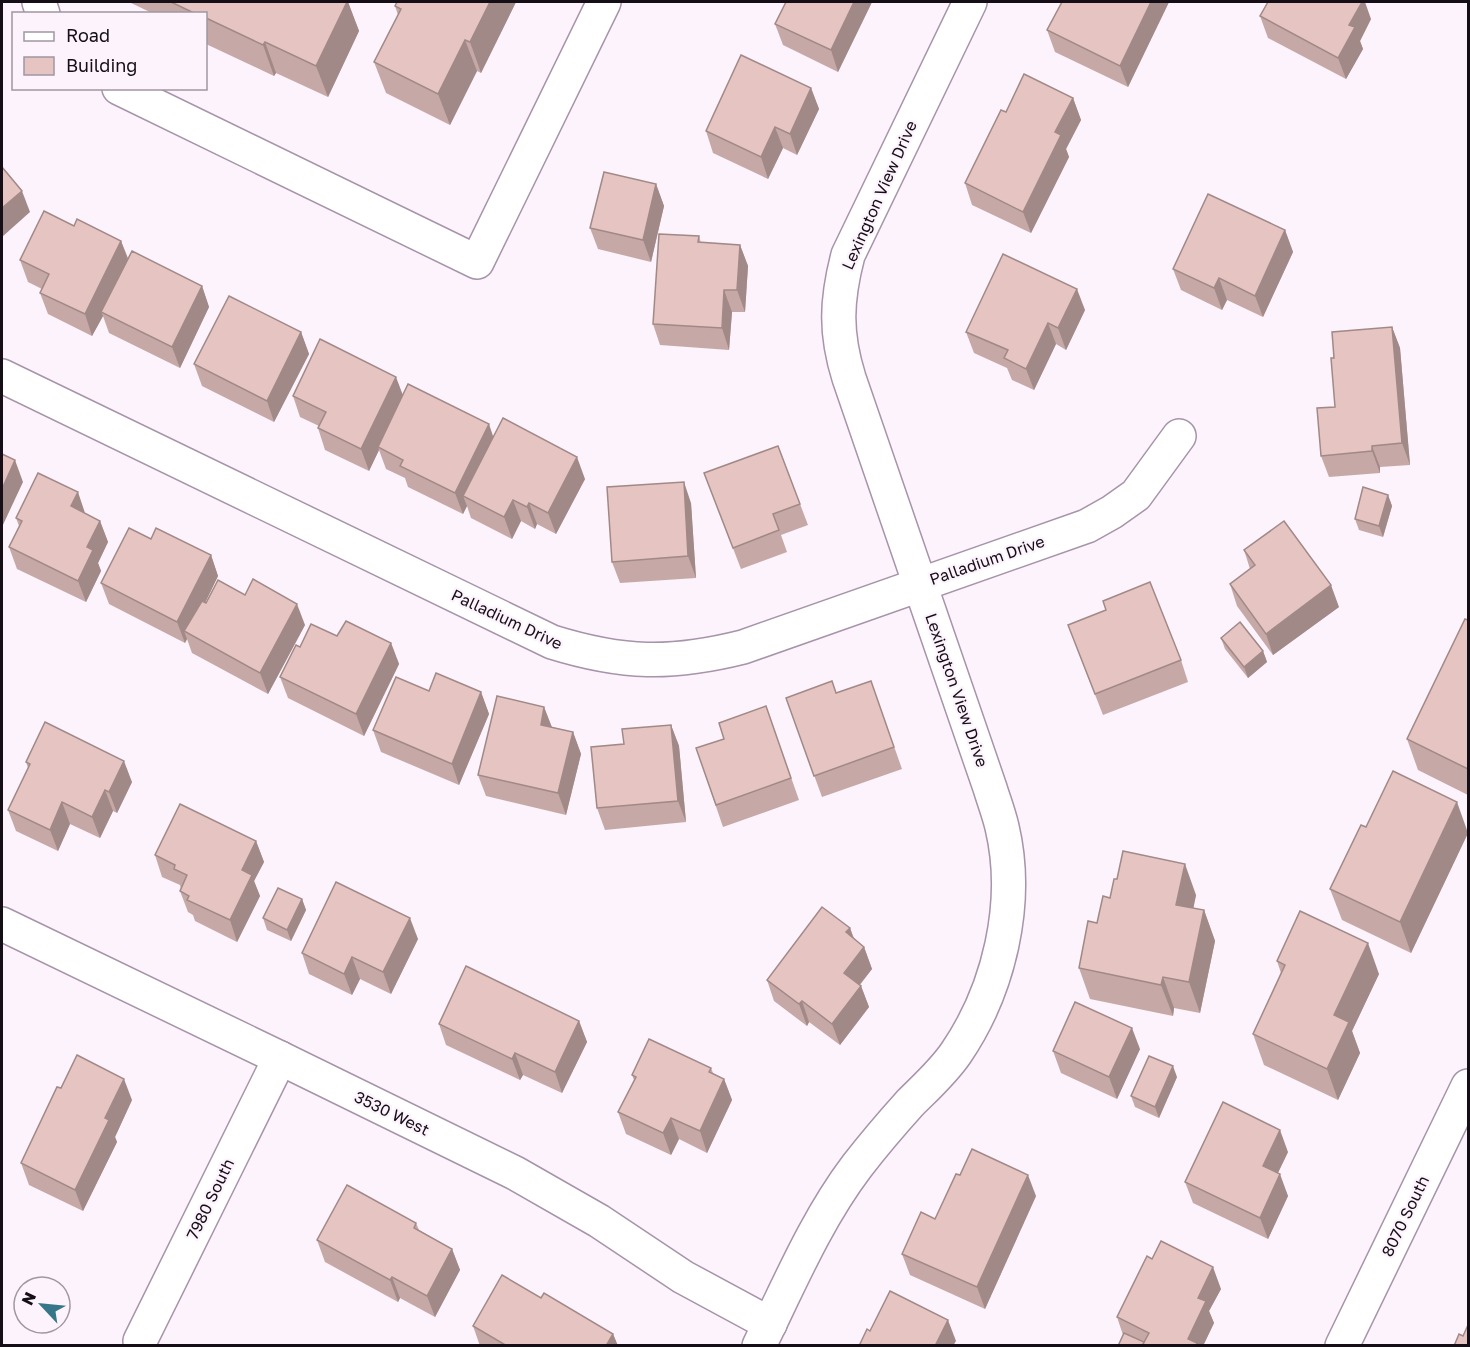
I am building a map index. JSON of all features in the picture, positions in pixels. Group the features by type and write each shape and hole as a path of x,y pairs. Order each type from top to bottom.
{"street":[{"path":"123,90 477,262 604,2"},
{"name":"Lexington View Drive","path":"765,1335 822,1222 857,1167 956,1053 988,994 1000,953 1007,912 1008,870 1003,828 842,354 838,329 841,279 848,255 970,2"},
{"name":"Palladium Drive","path":"2,376 552,642 588,654 626,660 666,661 704,657 743,647 1087,526 1136,495 1179,436"},
{"name":"3530 West","path":"2,924 515,1173 599,1221 765,1335"},
{"name":"7980 South","path":"140,1341 280,1058"},
{"name":"8070 South","path":"1342,1346 1468,1086"}],"building":[{"path":"171,2 347,2 316,66 265,42 263,45 207,18 207,12 192,12"},
{"path":"397,2 490,2 470,42 465,40 438,94 374,62 401,9 395,6"},
{"path":"786,2 854,2 831,50 775,24"},
{"path":"1062,2 1151,2 1120,66 1047,30"},
{"path":"1268,2 1362,2 1349,25 1355,27 1338,58 1260,16"},
{"path":"741,55 811,88 790,134 775,127 761,157 706,131"},
{"path":"1024,74 1073,98 1055,132 1061,135 1023,212 965,183 1001,110 1006,112"},
{"path":"2,167 22,191 2,208"},
{"path":"604,172 656,184 643,240 590,228"},
{"path":"1208,194 1285,230 1255,296 1219,278 1214,288 1173,269"},
{"path":"44,211 74,226 77,219 121,241 85,314 40,293 49,274 20,260"},
{"path":"659,234 699,236 698,242 740,245 737,290 724,290 722,328 653,324"},
{"path":"132,251 202,286 172,347 101,312"},
{"path":"1003,254 1077,289 1058,328 1048,323 1026,369 1004,358 1008,350 966,332"},
{"path":"229,296 301,332 267,401 194,364"},
{"path":"1392,327 1402,443 1372,446 1372,451 1321,456 1317,408 1335,407 1331,358 1334,358 1332,332"},
{"path":"320,339 396,377 361,449 318,428 326,412 293,396"},
{"path":"408,384 489,424 455,493 400,466 403,460 378,447"},
{"path":"503,418 577,457 548,513 529,503 527,507 513,500 504,517 463,496"},
{"path":"778,446 800,504 773,514 779,530 733,548 704,473"},
{"path":"2,454 15,460 2,489"},
{"path":"38,473 78,492 71,506 100,521 87,547 93,550 78,581 9,547 22,521 16,518"},
{"path":"684,482 688,556 612,562 607,487"},
{"path":"1363,487 1388,495 1379,526 1355,519"},
{"path":"1284,521 1331,585 1266,634 1230,584 1255,565 1244,550"},
{"path":"129,528 151,539 156,528 211,555 177,622 101,583"},
{"path":"253,579 297,604 260,673 184,631 202,601 206,603 218,580 245,595"},
{"path":"1150,582 1181,660 1095,694 1068,625 1106,610 1103,601"},
{"path":"1465,619 1468,620 1468,769 1407,739"},
{"path":"346,621 391,643 356,714 280,677 296,645 300,647 311,624 337,636"},
{"path":"1240,622 1263,651 1244,667 1221,638"},
{"path":"436,673 481,692 452,764 373,730 396,677 429,691"},
{"path":"832,681 836,693 871,681 894,747 814,776 786,698"},
{"path":"497,696 544,707 541,725 573,732 558,793 478,775"},
{"path":"766,706 791,778 716,805 696,748 724,739 719,723"},
{"path":"45,722 124,761 109,792 105,790 92,817 62,802 50,830 8,810 30,764 26,762"},
{"path":"671,725 678,801 597,808 591,747 624,744 622,729"},
{"path":"1393,771 1457,802 1400,922 1330,889 1361,825 1366,827"},
{"path":"180,804 256,841 242,870 252,875 230,920 187,900 189,896 180,891 187,875 174,869 175,865 155,855"},
{"path":"1123,851 1185,864 1176,905 1204,910 1189,982 1163,977 1161,985 1079,968 1088,921 1097,923 1103,896 1110,898"},
{"path":"336,882 410,918 383,972 352,957 344,974 302,953"},
{"path":"278,888 302,899 287,930 263,918"},
{"path":"822,907 850,928 846,932 864,947 844,973 861,986 832,1024 802,1001 799,1004 767,980"},
{"path":"1300,911 1368,943 1334,1015 1349,1022 1327,1069 1253,1034 1285,965 1277,961"},
{"path":"466,966 579,1021 555,1072 515,1053 512,1059 439,1024"},
{"path":"1075,1002 1132,1028 1109,1077 1053,1051"},
{"path":"649,1039 711,1068 709,1072 724,1079 700,1131 671,1118 663,1133 618,1112 636,1077 632,1075"},
{"path":"77,1055 124,1079 105,1118 109,1120 75,1190 21,1163 57,1087 61,1088"},
{"path":"1149,1056 1173,1066 1155,1107 1131,1096"},
{"path":"1223,1102 1280,1130 1263,1166 1280,1174 1260,1218 1185,1182"},
{"path":"972,1149 1028,1175 977,1287 902,1254 921,1212 935,1219 956,1174 960,1175"},
{"path":"347,1185 416,1223 414,1228 452,1249 427,1296 392,1277 390,1280 317,1240"},
{"path":"1161,1241 1213,1267 1198,1298 1206,1301 1188,1339 1197,1343 1196,1346 1142,1346 1149,1333 1117,1317 1147,1256 1152,1259"},
{"path":"502,1275 541,1298 544,1293 613,1334 606,1346 507,1346 473,1326"},
{"path":"890,1291 948,1320 935,1346 859,1346 867,1329 870,1331"},
{"path":"1468,1325 1468,1346 1454,1346 1459,1334 1463,1336"},
{"path":"1124,1333 1144,1342 1142,1346 1118,1346"}]}
